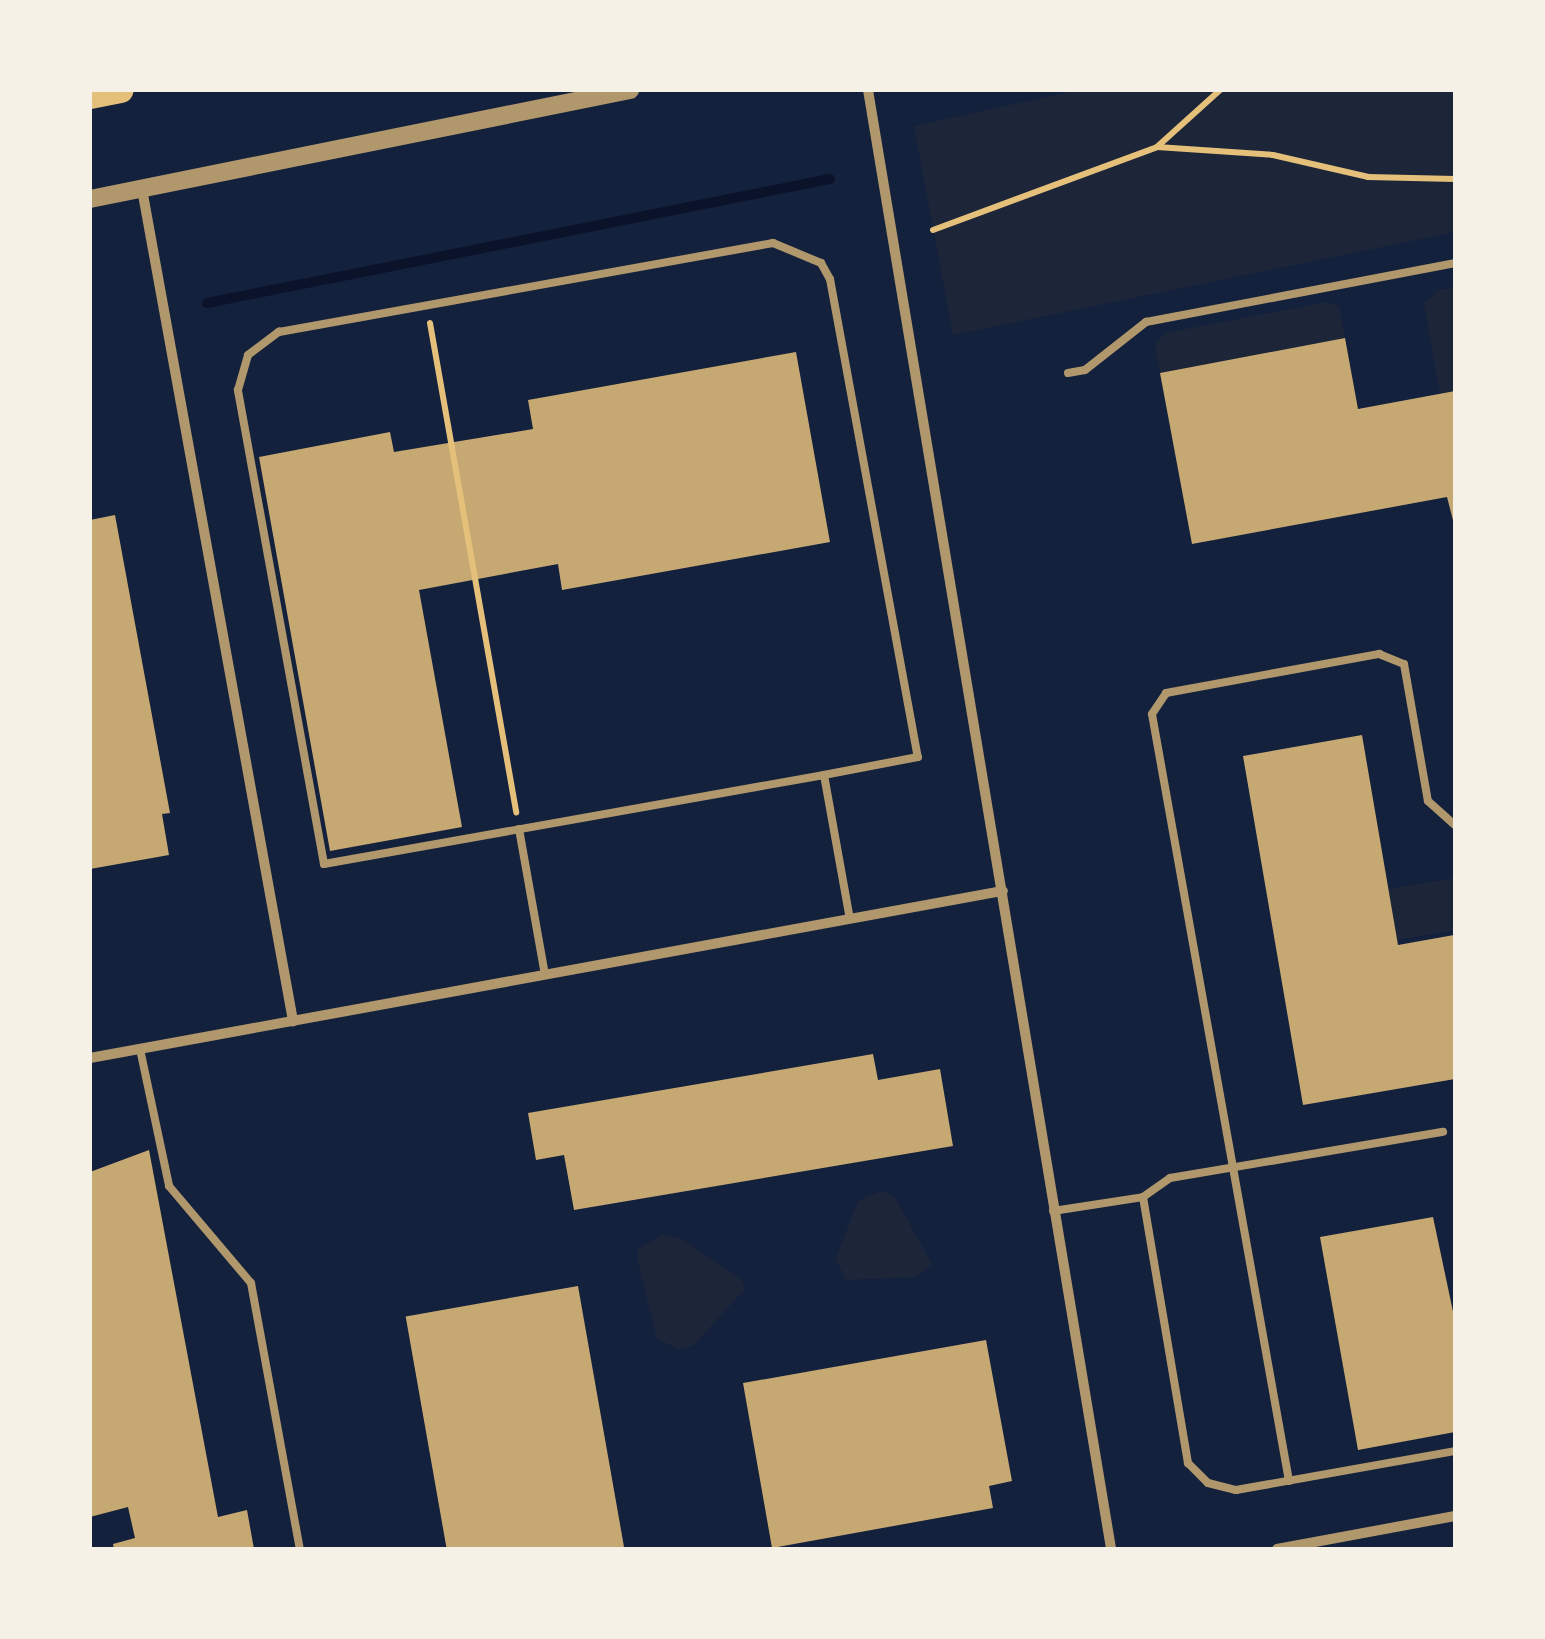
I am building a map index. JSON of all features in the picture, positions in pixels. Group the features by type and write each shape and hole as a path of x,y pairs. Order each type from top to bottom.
{"main road":[{"path":"90,96 120,90"}],"street":[{"path":"90,199 630,90"},
{"path":"868,90 1111,1549"},
{"path":"142,188 293,1021"},
{"path":"90,1058 1003,891"},
{"path":"1277,1549 1455,1516"}],"lane":[{"path":"773,242 821,263 830,279 918,757 824,776 324,864 238,390 248,355 279,332 773,242"},
{"path":"1068,372 1086,370 1146,322 1455,263"},
{"path":"1289,1481 1152,714 1166,693 1379,654 1404,664 1428,800 1455,824"},
{"path":"824,776 850,919"},
{"path":"519,829 545,974"},
{"path":"140,1049 168,1186 251,1283 300,1549"},
{"path":"1052,1212 1142,1197 1170,1178 1443,1132"},
{"path":"1142,1197 1188,1463 1208,1483 1236,1490 1455,1451"}],"path":[{"path":"933,230 1157,147 1220,90"},
{"path":"1157,147 1238,150 1368,176 1455,179"},
{"path":"427,305 519,829"}],"shaded area":[{"path":"1079,90 1455,90 1455,232 953,335 914,126"},
{"path":"1455,287 1455,391 1440,393 1424,304 1439,290"},
{"path":"1327,302 1339,306 1345,338 1160,373 1155,344 1165,333"},
{"path":"1455,878 1455,930 1397,940 1388,889"},
{"path":"881,1191 894,1196 932,1264 916,1277 845,1280 836,1258 858,1201"},
{"path":"663,1234 682,1239 742,1280 745,1289 694,1345 679,1349 657,1339 638,1262 638,1249"}],"building":[{"path":"1345,338 1358,409 1455,391 1455,528 1447,497 1192,544 1160,373"},
{"path":"796,352 830,542 562,590 558,564 419,590 462,827 330,851 259,457 390,432 394,452 533,429 528,400"},
{"path":"115,515 170,813 162,814 169,855 90,869 90,520"},
{"path":"1362,735 1398,945 1454,935 1455,1079 1303,1105 1243,756"},
{"path":"873,1054 878,1080 940,1069 953,1146 574,1210 564,1155 536,1160 528,1113"},
{"path":"149,1150 218,1517 247,1510 254,1549 114,1549 113,1544 135,1538 128,1507 90,1517 90,1172"},
{"path":"1433,1217 1455,1321 1455,1432 1358,1450 1320,1237"},
{"path":"578,1286 624,1549 447,1549 406,1316"},
{"path":"986,1340 1012,1481 989,1486 993,1508 772,1548 743,1383"}],"waterway":[{"path":"207,303 830,179"}]}
